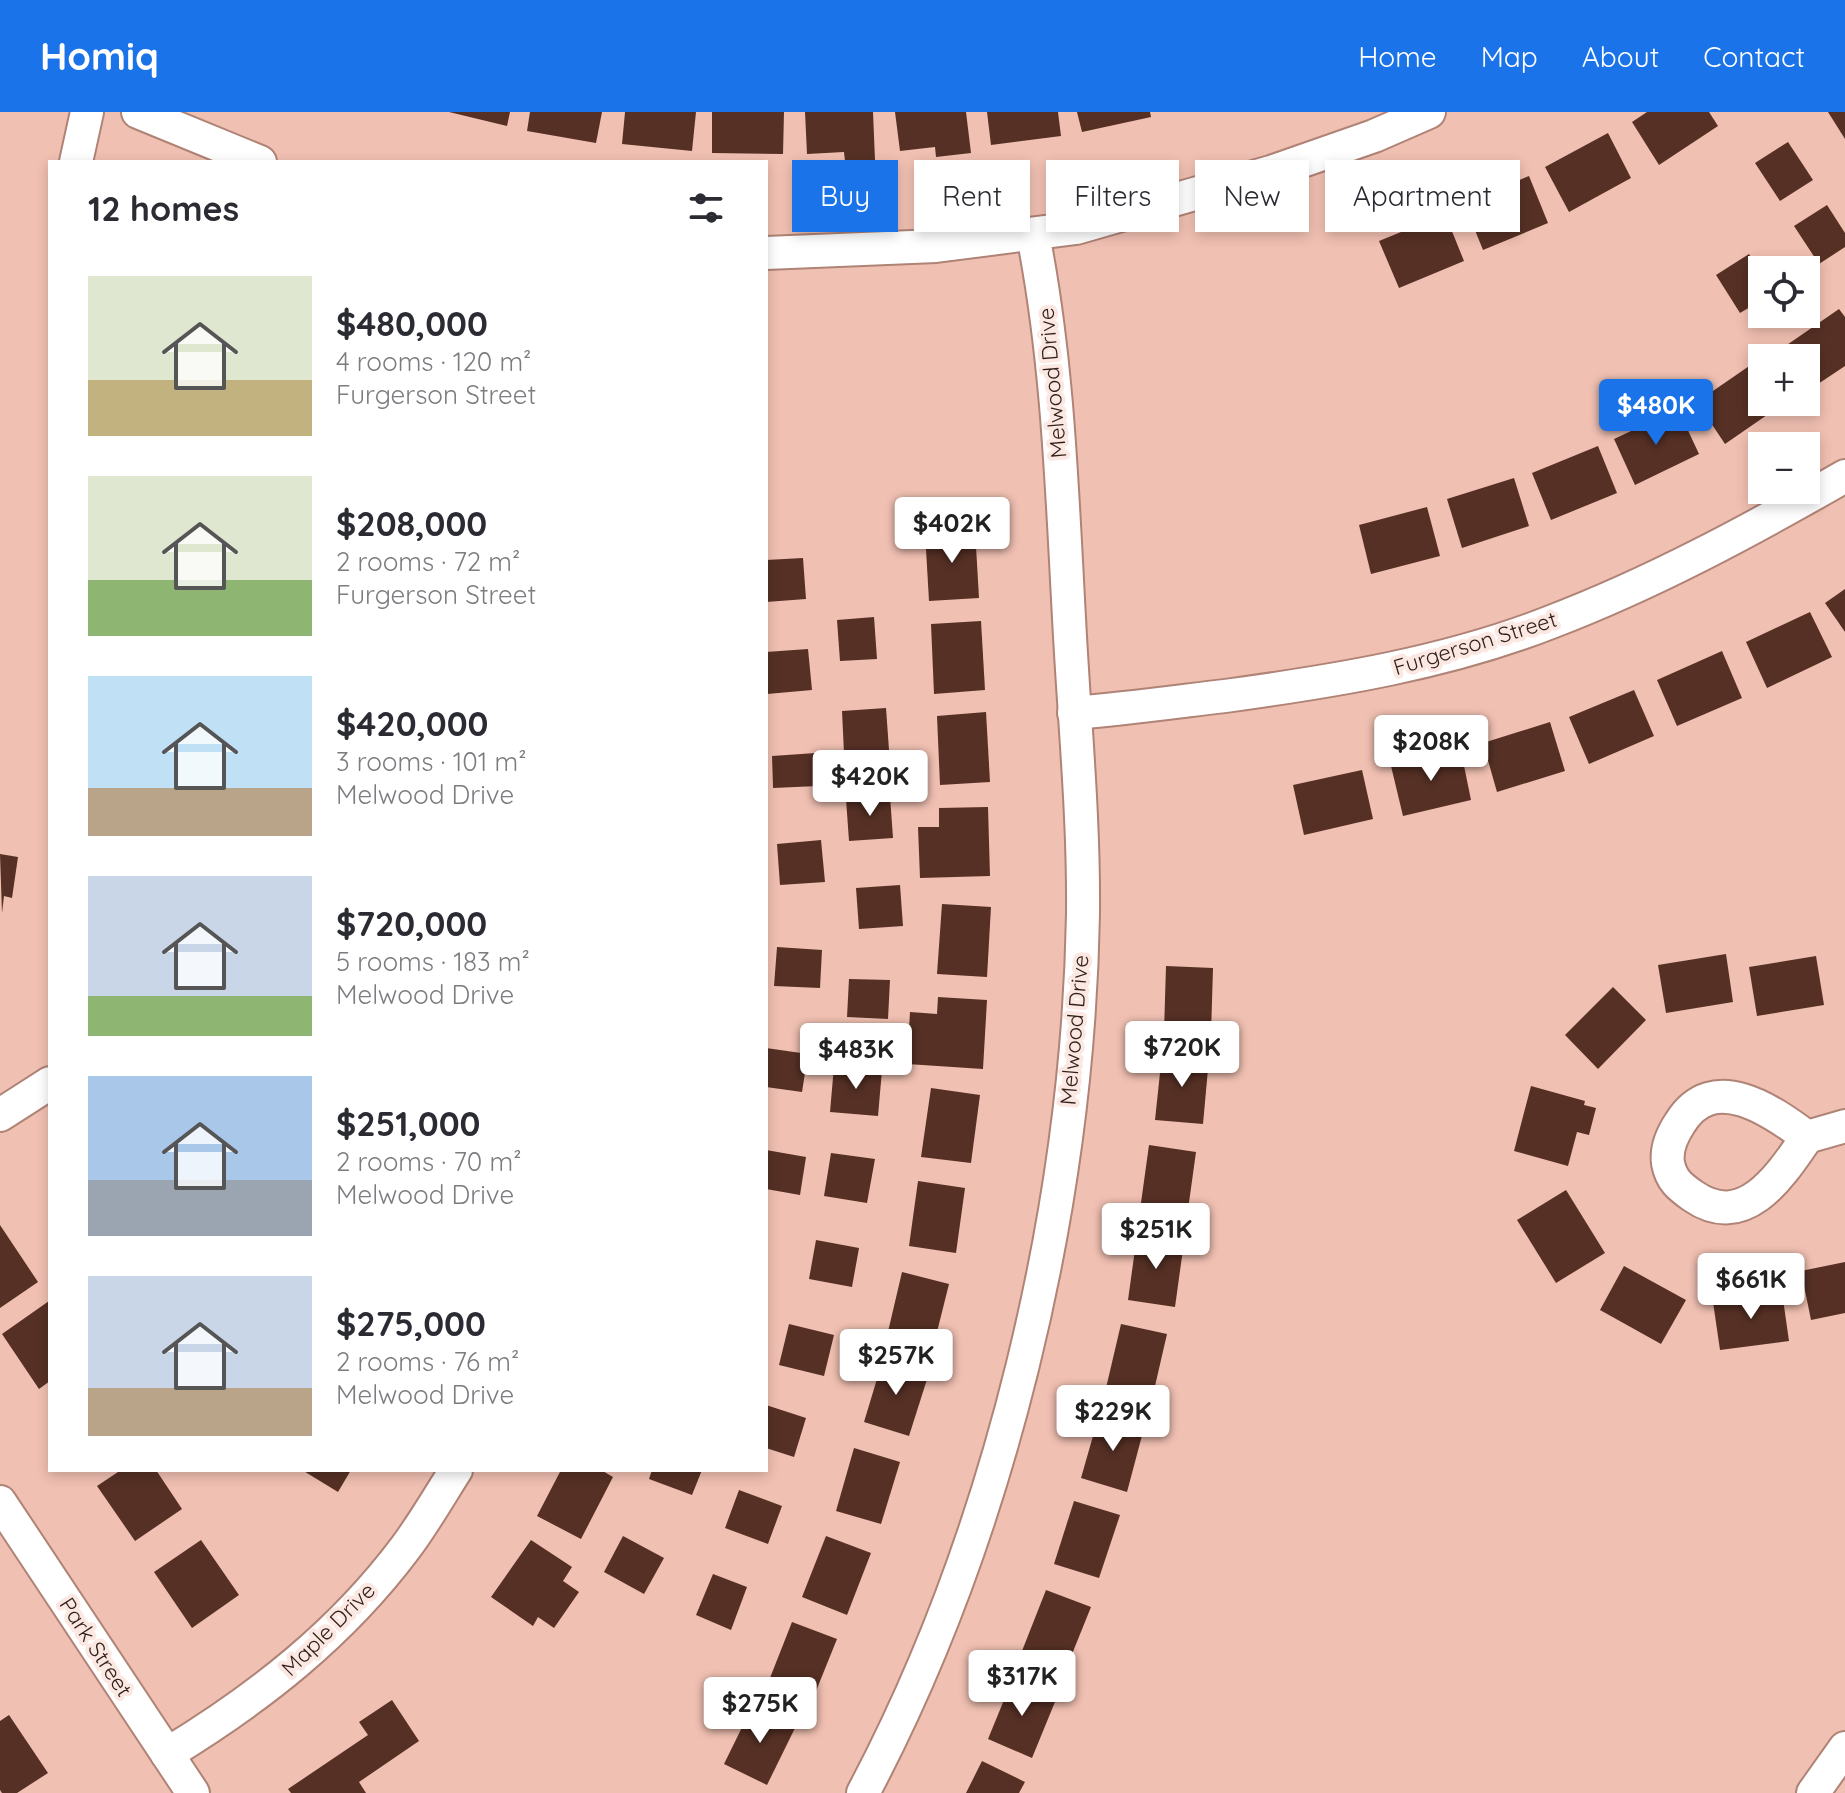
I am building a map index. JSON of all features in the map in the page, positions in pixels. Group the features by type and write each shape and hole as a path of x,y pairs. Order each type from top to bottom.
{"street":[{"path":"76,160 87,112"},
{"path":"138,112 255,160"},
{"path":"768,253 922,247 1076,228 1271,172 1374,136 1429,112"},
{"name":"Melwood Drive","path":"863,1793 923,1664 982,1504 1021,1369 1048,1248 1075,1046 1083,918 1083,822 1057,410 1033,235"},
{"name":"Furgerson Street","path":"1074,713 1315,684 1472,648 1551,622 1673,567 1769,520 1845,476"},
{"path":"0,1115 48,1084"},
{"path":"1807,1137 1845,1126"},
{"name":"Maple Drive","path":"167,1754 231,1715 291,1669 346,1618 407,1546 455,1472"},
{"name":"Park Street","path":"0,1502 193,1793"},
{"path":"1813,1793 1845,1748"}],"building":[{"path":"449,112 510,112 507,126"},
{"path":"530,112 602,112 596,143 527,131"},
{"path":"625,112 696,112 692,151 622,144"},
{"path":"712,112 784,112 783,154 712,153"},
{"path":"805,112 873,112 875,160 845,160 844,152 807,154"},
{"path":"895,112 966,112 971,153 936,157 935,147 900,151"},
{"path":"987,112 1058,112 1061,136 991,145"},
{"path":"1077,112 1150,112 1151,117 1082,132"},
{"path":"1647,112 1709,112 1718,126 1659,165 1632,122"},
{"path":"1828,112 1845,112 1845,139"},
{"path":"1608,133 1631,178 1569,212 1545,167"},
{"path":"1788,142 1813,180 1780,201 1755,163"},
{"path":"1529,176 1548,223 1483,250 1476,232 1520,232 1520,180"},
{"path":"1827,205 1845,233 1845,247 1820,263 1820,256 1814,256 1794,226"},
{"path":"1401,232 1452,232 1464,261 1399,288 1379,241"},
{"path":"1749,254 1748,308 1740,313 1716,275"},
{"path":"1839,309 1845,317 1845,366 1820,383 1820,344 1788,344 1811,328 1820,328 1820,322"},
{"path":"1748,367 1748,416 1766,416 1725,444 1697,402"},
{"path":"1678,409 1699,454 1635,485 1614,439"},
{"path":"1598,446 1617,493 1551,520 1532,473"},
{"path":"1514,478 1529,526 1462,548 1447,499"},
{"path":"1427,507 1440,556 1371,574 1359,525"},
{"path":"975,529 979,598 929,601 925,532"},
{"path":"803,558 806,599 768,602 768,560"},
{"path":"1845,589 1845,632 1825,603"},
{"path":"1810,612 1832,657 1767,688 1746,642"},
{"path":"874,617 877,659 840,661 837,620"},
{"path":"981,621 985,690 934,694 931,624"},
{"path":"808,649 812,690 768,694 768,652"},
{"path":"1722,651 1742,698 1677,726 1657,680"},
{"path":"1634,690 1654,736 1589,764 1569,717"},
{"path":"886,708 889,750 844,753 842,711"},
{"path":"986,712 990,782 940,785 937,716"},
{"path":"1550,722 1565,771 1497,792 1483,743"},
{"path":"1461,751 1471,800 1403,816 1391,766"},
{"path":"816,753 818,786 773,788 772,756"},
{"path":"1362,770 1373,819 1304,835 1293,785"},
{"path":"890,796 893,838 849,841 846,799"},
{"path":"988,807 990,876 920,878 918,827 939,827 939,808"},
{"path":"821,840 825,882 780,885 777,844"},
{"path":"0,854 18,857 12,898 4,896 2,913"},
{"path":"900,885 903,926 859,929 856,888"},
{"path":"942,904 991,907 987,977 937,974"},
{"path":"777,947 822,950 820,988 774,986"},
{"path":"1726,954 1733,1002 1666,1013 1658,965"},
{"path":"1816,956 1824,1005 1757,1016 1749,967"},
{"path":"1166,966 1213,968 1211,1034 1164,1032"},
{"path":"849,979 890,980 888,1019 847,1017"},
{"path":"1613,987 1646,1020 1598,1069 1565,1035"},
{"path":"938,997 987,1000 983,1069 907,1064 910,1012 937,1014"},
{"path":"768,1048 808,1054 802,1092 768,1087"},
{"path":"1162,1054 1209,1058 1203,1124 1155,1120"},
{"path":"834,1066 882,1070 878,1116 830,1112"},
{"path":"1531,1086 1585,1101 1584,1105 1596,1108 1589,1135 1577,1132 1568,1166 1514,1151"},
{"path":"931,1088 980,1095 971,1163 921,1157"},
{"path":"1149,1145 1196,1152 1187,1217 1140,1210"},
{"path":"768,1150 806,1157 800,1195 768,1189"},
{"path":"831,1153 875,1159 867,1203 824,1196"},
{"path":"918,1181 965,1188 956,1253 909,1246"},
{"path":"1566,1190 1605,1253 1556,1283 1517,1220"},
{"path":"0,1225 38,1282 0,1308"},
{"path":"1137,1235 1184,1242 1175,1307 1128,1300"},
{"path":"816,1240 859,1248 852,1287 809,1279"},
{"path":"1845,1262 1845,1313 1811,1320 1801,1271"},
{"path":"1624,1266 1686,1300 1661,1344 1600,1310"},
{"path":"902,1272 949,1284 933,1348 887,1336"},
{"path":"1782,1292 1789,1341 1720,1350 1713,1302"},
{"path":"48,1302 48,1382 39,1389 2,1334"},
{"path":"789,1324 834,1335 824,1376 779,1365"},
{"path":"1121,1324 1167,1334 1152,1399 1106,1388"},
{"path":"883,1359 929,1373 909,1436 864,1422"},
{"path":"768,1406 806,1418 794,1457 768,1449"},
{"path":"1099,1415 1144,1428 1127,1492 1081,1478"},
{"path":"854,1448 900,1462 881,1524 836,1511"},
{"path":"118,1472 157,1472 182,1509 135,1541 97,1486"},
{"path":"305,1472 350,1472 338,1492"},
{"path":"560,1472 604,1472 613,1477 581,1539 537,1516"},
{"path":"651,1472 701,1472 692,1495 649,1479"},
{"path":"739,1490 782,1506 768,1544 725,1528"},
{"path":"1074,1501 1120,1515 1099,1578 1054,1564"},
{"path":"623,1536 664,1558 644,1594 604,1572"},
{"path":"826,1536 871,1553 847,1615 802,1597"},
{"path":"201,1540 239,1595 192,1628 154,1572"},
{"path":"531,1540 572,1567 563,1581 579,1592 554,1628 538,1617 533,1626 491,1597"},
{"path":"713,1574 747,1587 731,1630 696,1615"},
{"path":"1046,1590 1091,1607 1066,1669 1022,1651"},
{"path":"792,1622 837,1639 812,1701 768,1683"},
{"path":"1013,1678 1057,1697 1032,1758 988,1739"},
{"path":"392,1700 419,1741 359,1782 366,1793 291,1793 288,1789 368,1735 359,1722"},
{"path":"753,1705 796,1726 767,1785 724,1764"},
{"path":"9,1715 48,1773 17,1793 2,1793 0,1790 0,1721"},
{"path":"982,1761 1025,1782 1019,1793 966,1793"}]}
